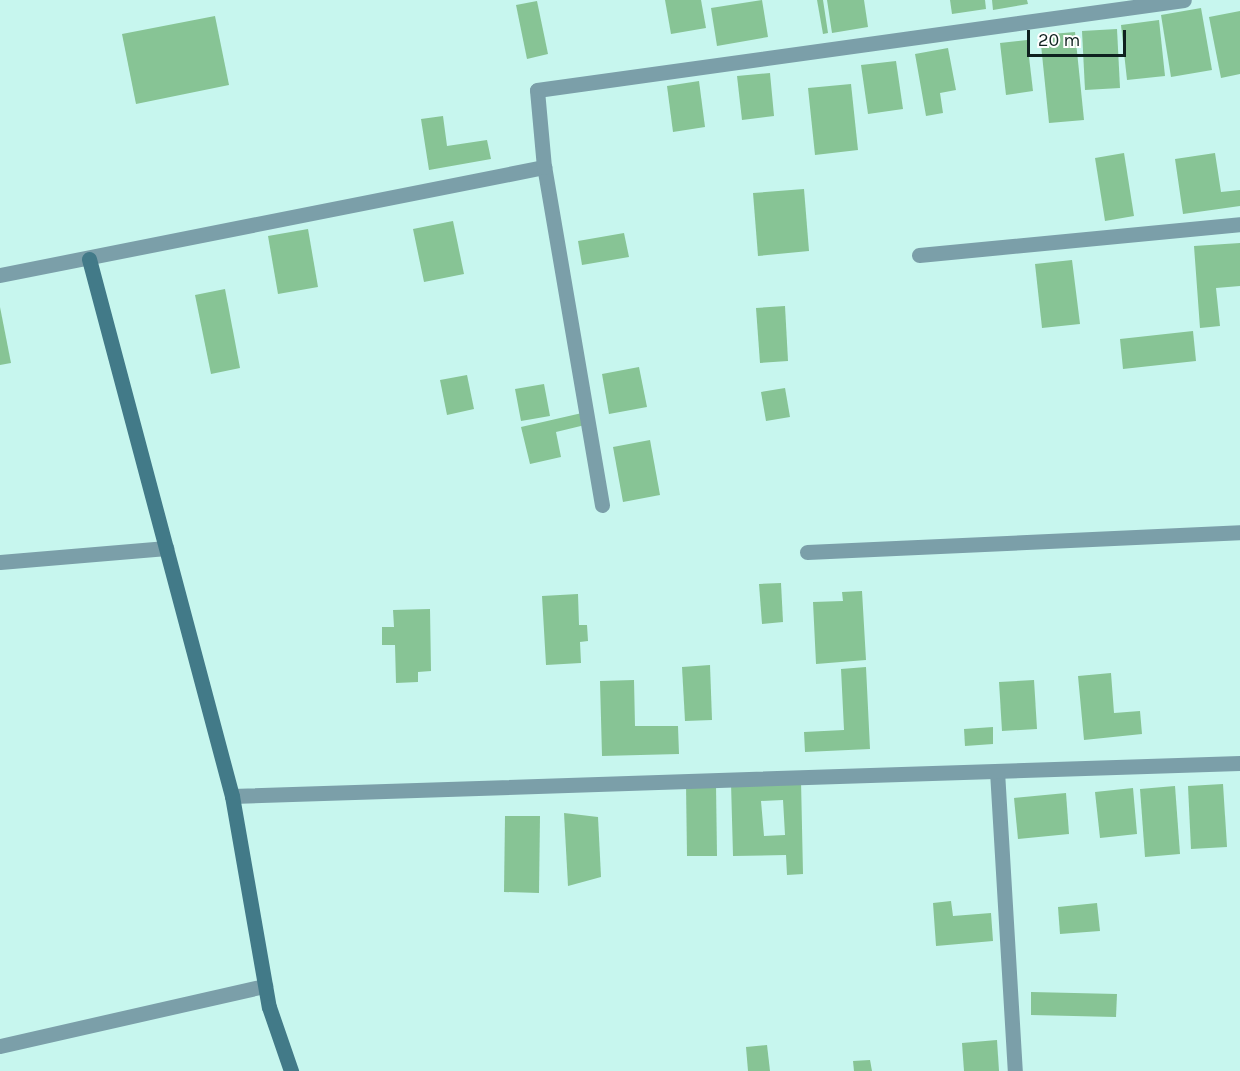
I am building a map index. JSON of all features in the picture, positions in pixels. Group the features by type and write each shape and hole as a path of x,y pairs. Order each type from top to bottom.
{"street":[{"path":"602,505 544,167 537,90 1184,0"},
{"path":"0,274 88,259 544,167"},
{"path":"919,255 1240,224"},
{"path":"88,259 232,796 265,986 291,1071"},
{"path":"807,552 1240,532"},
{"path":"0,562 166,548"},
{"path":"232,796 1240,763"},
{"path":"997,771 1015,1071"},
{"path":"0,1046 265,986"}],"building":[{"path":"665,0 701,0 706,28 671,34"},
{"path":"762,0 768,37 717,46 711,8"},
{"path":"817,0 823,0 828,33 823,34"},
{"path":"827,0 864,0 868,27 832,33"},
{"path":"950,0 985,0 986,9 952,14"},
{"path":"992,0 1027,0 1028,4 993,10"},
{"path":"537,1 548,54 527,59 516,5"},
{"path":"1201,8 1212,70 1171,77 1161,15"},
{"path":"1240,11 1240,74 1221,78 1209,17"},
{"path":"215,16 229,85 136,104 122,34"},
{"path":"1159,20 1165,76 1127,80 1121,25"},
{"path":"1117,29 1120,88 1085,90 1082,31"},
{"path":"1075,32 1084,120 1049,123 1040,35"},
{"path":"1027,40 1033,91 1006,95 1000,43"},
{"path":"948,48 956,90 940,93 943,113 926,116 915,54"},
{"path":"896,61 903,109 868,114 861,65"},
{"path":"770,73 774,116 742,120 737,76"},
{"path":"699,81 705,127 673,132 667,86"},
{"path":"851,84 858,150 815,155 808,88"},
{"path":"443,116 447,146 487,140 491,159 429,170 421,119"},
{"path":"1124,153 1134,216 1105,221 1095,158"},
{"path":"1215,153 1221,192 1240,190 1240,206 1183,214 1175,159"},
{"path":"804,189 809,251 758,256 753,193"},
{"path":"453,221 464,274 424,282 413,229"},
{"path":"308,229 318,287 278,294 268,236"},
{"path":"624,233 629,257 582,265 578,241"},
{"path":"1240,243 1240,286 1216,288 1220,326 1200,328 1194,246"},
{"path":"1072,260 1080,324 1042,328 1035,264"},
{"path":"225,289 240,368 211,374 195,295"},
{"path":"785,306 788,361 760,363 756,308"},
{"path":"0,307 11,363 0,365"},
{"path":"1193,331 1196,361 1123,369 1120,339"},
{"path":"639,367 647,407 609,414 602,374"},
{"path":"467,375 474,409 447,415 440,380"},
{"path":"544,384 550,416 521,421 515,389"},
{"path":"785,388 790,417 766,421 761,392"},
{"path":"582,413 585,425 556,432 561,457 530,464 521,427"},
{"path":"650,440 660,495 623,502 613,447"},
{"path":"781,583 783,622 762,624 759,584"},
{"path":"862,591 866,660 816,664 813,602 843,601 842,592"},
{"path":"578,594 579,625 587,625 588,641 580,642 581,663 546,665 542,596"},
{"path":"430,609 431,671 418,672 418,682 396,683 395,645 382,645 382,627 394,627 393,610"},
{"path":"710,665 712,720 685,721 682,667"},
{"path":"866,667 870,749 805,752 804,732 844,730 841,669"},
{"path":"1111,673 1114,713 1140,711 1142,734 1084,740 1078,676"},
{"path":"634,680 635,726 678,726 679,754 602,756 600,681"},
{"path":"1034,680 1037,729 1002,731 999,682"},
{"path":"993,727 993,744 965,746 964,729"},
{"path":"801,780 803,874 787,875 786,855 733,856 731,783","holes":["783,800 785,835 764,836 761,801"]},
{"path":"686,784 716,784 717,856 687,856"},
{"path":"1223,784 1227,847 1191,849 1188,786"},
{"path":"1175,786 1180,854 1145,857 1140,789"},
{"path":"1133,788 1137,834 1100,838 1095,792"},
{"path":"1066,793 1069,834 1018,839 1014,798"},
{"path":"564,813 598,817 601,877 568,886"},
{"path":"505,816 540,816 539,893 504,892"},
{"path":"951,901 953,916 991,913 993,941 936,946 933,903"},
{"path":"1097,903 1100,931 1060,934 1058,907"},
{"path":"1031,992 1117,994 1116,1017 1031,1015"},
{"path":"997,1040 999,1071 964,1071 962,1043"},
{"path":"767,1045 770,1071 748,1071 746,1047"},
{"path":"870,1060 872,1071 854,1071 853,1061"}]}
